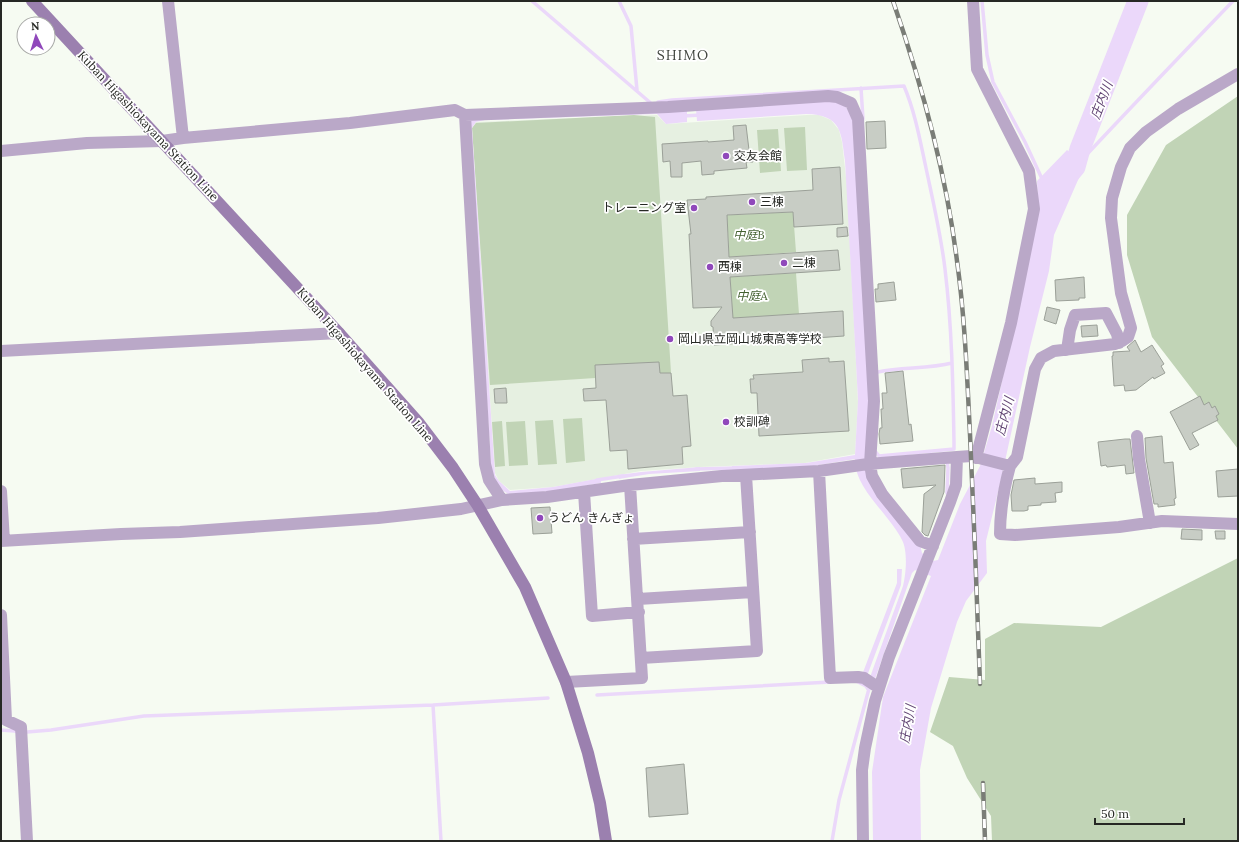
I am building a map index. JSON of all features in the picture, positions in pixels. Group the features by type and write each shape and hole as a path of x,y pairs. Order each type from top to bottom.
{"main road":[{"name":"Kuban Higashiokayama Station Line","path":"32,1 339,333 418,422 453,468 478,506 525,586 566,682 588,754 600,803 606,841"}],"street":[{"path":"168,1 182,138"},
{"path":"973,1 977,69 1029,171 1034,209 1011,323 978,458"},
{"path":"1238,74 1178,109 1146,132 1130,148 1120,167 1112,198 1111,218 1122,293 1131,328 1128,337 1119,343 1054,351 1041,358 1035,369 1017,457 1008,466 1000,520 1000,534 1015,535 1119,527 1162,521 1238,524"},
{"path":"1,151 87,143 162,141 350,123 455,110 465,115 668,107 828,96 837,97 851,103 858,119 874,401 869,464 872,476 882,494 920,541 930,548"},
{"path":"465,115 485,464 489,480 502,500"},
{"path":"1067,350 1070,330 1075,315 1106,313 1117,334 1119,343"},
{"path":"1,351 339,333"},
{"path":"1137,436 1150,522"},
{"path":"864,841 862,770 874,685 889,657 956,484 957,457"},
{"path":"1,491 2,541 180,532 370,519 461,509 502,500 547,498 630,486 746,475 819,471 869,464 957,457 978,458 1008,466"},
{"path":"819,471 830,678 858,677 864,678 874,685"},
{"path":"641,658 757,651 746,475"},
{"path":"566,682 642,678 630,486"},
{"path":"584,492 592,616 639,612"},
{"path":"633,539 750,532"},
{"path":"638,599 753,592"},
{"path":"1,614 6,720 22,732 28,841"}],"shaded area":[{"name":"岡山県立岡山城東高等学校","path":"657,115 666,124 819,115 831,120 839,130 842,142 847,186 858,402 855,454 805,463 641,471 553,487 510,490 499,481 495,473 472,128 476,122"}],"green space":[{"path":"1238,96 1238,449 1152,337 1127,255 1127,215 1166,145"},
{"path":"634,115 655,117 671,373 490,385 472,128 476,123"},
{"path":"805,127 807,170 787,171 784,128"},
{"path":"778,129 781,171 760,173 757,130"},
{"name":"中庭B","path":"793,212 796,252 729,257 728,232 710,216"},
{"name":"中庭A","path":"796,273 799,314 727,319 732,306 730,277"},
{"path":"582,418 585,461 566,463 563,419"},
{"path":"553,420 557,464 538,465 535,421"},
{"path":"502,421 505,466 495,467 492,422"},
{"path":"525,421 528,465 509,466 506,422"},
{"path":"1238,558 1238,841 992,841 991,816 967,778 953,746 930,732 949,677 985,680 985,639 1014,623 1101,627"}],"water":[{"path":"836,100 844,103 853,119 869,398 866,457 920,544 922,553 933,561 938,560 960,504 980,466 992,426 1038,209 1037,181 1067,150 1085,164 1054,235 1049,271 1030,347 986,541 987,573 966,601 957,622 931,708 920,770 921,841 873,841 872,772 883,697 931,576 915,570 912,573 874,682 869,680 903,586 906,569 906,556 902,540 866,491 860,480 856,470 855,459 807,467 732,470 732,466 806,463 855,455 858,400 845,161 838,127 827,118 818,115 806,114 697,121 696,109"},
{"path":"687,110 687,122 666,124 657,114 485,120 476,122 472,128 495,475 510,491 553,487 601,478 601,483 554,491 508,494 499,488 492,477 468,121 472,118"},
{"path":"700,467 700,471 649,474 619,479 618,475 641,472"},
{"path":"897,569 902,569 901,585 867,676 862,675 897,583"}],"building":[{"path":"885,121 886,148 867,149 866,122"},
{"path":"746,125 749,150 752,150 753,162 746,162 747,168 714,171 714,174 702,175 701,161 682,163 682,177 671,177 670,161 663,162 662,144 734,140 733,126"},
{"path":"840,167 843,224 794,227 793,212 727,215 729,257 838,250 840,270 730,277 733,318 843,311 844,336 714,345 713,327 711,326 711,321 722,307 693,308 689,234 691,234 687,200 706,199 706,197 813,190 812,169"},
{"path":"847,227 848,236 837,237 837,228"},
{"path":"1084,277 1085,298 1079,298 1079,300 1056,301 1055,280"},
{"path":"894,282 896,300 876,302 875,289 878,289 878,284"},
{"path":"1047,307 1060,310 1056,324 1044,320"},
{"path":"1097,325 1098,336 1082,337 1081,326"},
{"path":"1135,340 1141,352 1152,345 1164,364 1161,366 1165,373 1154,379 1153,377 1136,390 1125,391 1124,385 1114,386 1112,356 1113,352 1130,351 1127,347"},
{"path":"829,358 829,362 844,361 849,431 759,436 757,393 751,393 750,379 754,379 753,375 803,372 802,360"},
{"path":"659,362 660,373 671,373 673,396 687,395 691,446 682,447 683,464 628,469 627,450 610,451 606,400 584,401 583,389 596,388 595,365"},
{"path":"903,371 909,425 911,424 913,441 880,444 879,434 880,428 882,428 881,409 883,409 882,393 887,393 885,373"},
{"path":"506,388 507,403 495,403 494,389"},
{"path":"1200,396 1204,405 1209,402 1212,408 1215,406 1219,414 1216,416 1218,420 1192,433 1199,445 1190,450 1170,412"},
{"path":"1162,436 1164,463 1173,462 1176,498 1174,499 1175,505 1158,507 1158,504 1154,504 1146,458 1145,438"},
{"path":"1130,439 1134,473 1126,474 1125,465 1107,467 1106,465 1101,466 1098,442"},
{"path":"945,465 944,492 928,536 922,532 924,494 936,485 903,488 901,469"},
{"path":"1238,469 1238,496 1218,497 1216,471"},
{"path":"1035,478 1035,484 1062,482 1062,492 1055,493 1056,502 1028,506 1028,510 1024,511 1012,511 1011,495 1014,480"},
{"path":"550,507 552,533 533,534 531,508"},
{"path":"1182,529 1202,530 1202,540 1181,539"},
{"path":"1215,531 1225,531 1225,539 1216,539"},
{"path":"684,764 688,814 649,817 646,768"}],"waterway":[{"path":"532,1 653,105"},
{"path":"619,1 631,26 637,90"},
{"path":"982,1 987,55 993,82 1025,142 1043,181"},
{"name":"庄内川","path":"1063,181 1075,167 1080,149 1138,1"},
{"path":"1078,164 1233,1"},
{"path":"658,102 904,86 919,137 937,218 943,256 951,334 954,449 879,456 875,451"},
{"path":"861,88 863,119"},
{"path":"683,116 701,115"},
{"path":"878,372 952,363"},
{"path":"945,462 947,462 948,468 947,493"},
{"path":"696,469 736,468"},
{"path":"597,480 623,476"},
{"path":"856,681 866,686 868,689"},
{"path":"597,695 830,682"},
{"path":"832,841 839,800 870,685"},
{"path":"1,730 27,732 51,730 144,716 433,705 548,698"},
{"path":"433,705 441,841"}],"railway":[{"path":"893,1 914,65 940,162 960,282 968,391 980,684"},
{"path":"983,783 985,841"}],"place":[{"name":"交友会館","path":"726,156"},
{"name":"三棟","path":"752,202"},
{"name":"トレーニング室","path":"694,208"},
{"name":"二棟","path":"784,263"},
{"name":"西棟","path":"710,267"},
{"name":"岡山県立岡山城東高等学校","path":"670,339"},
{"name":"校訓碑","path":"726,422"},
{"name":"うどん きんぎょ","path":"540,518"}],"district":[{"name":"SHIMO","path":"683,55"}]}
